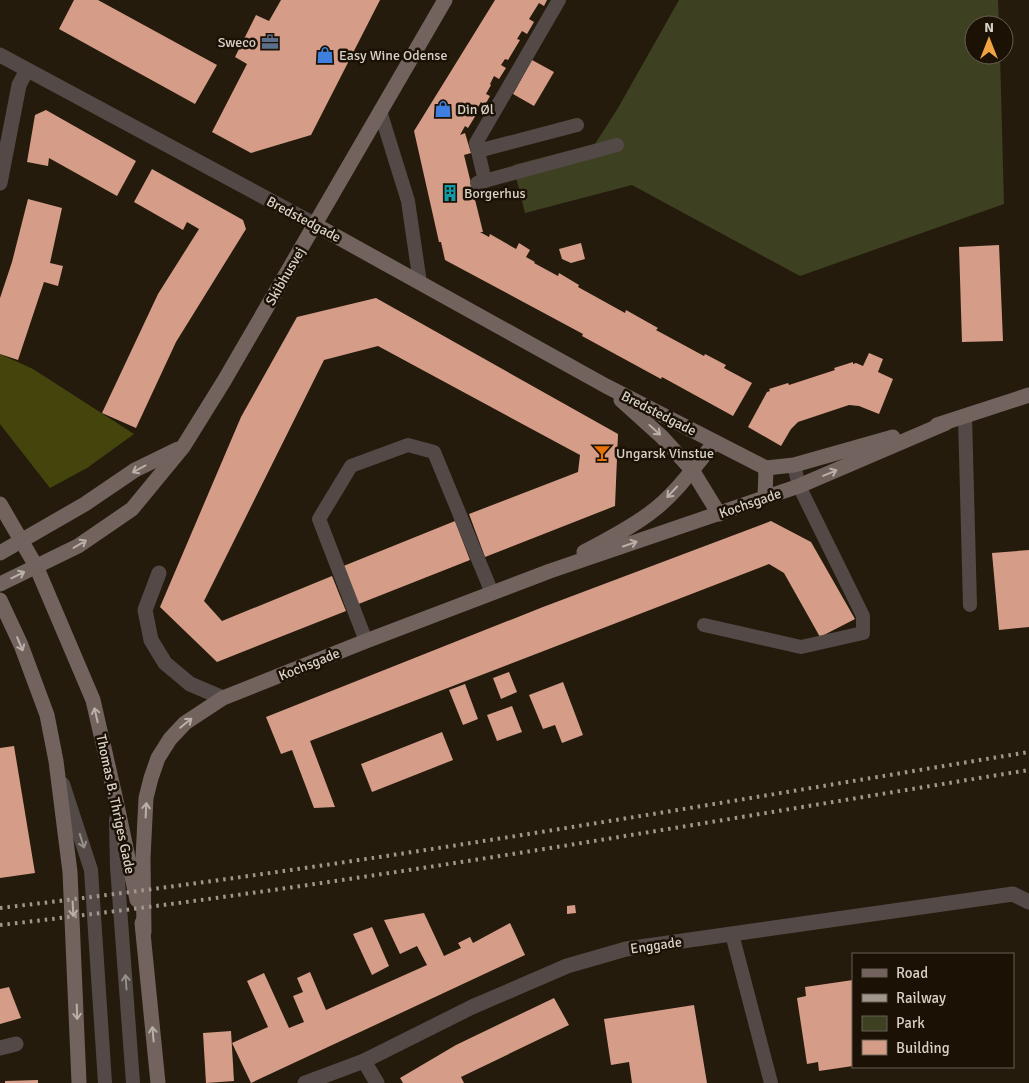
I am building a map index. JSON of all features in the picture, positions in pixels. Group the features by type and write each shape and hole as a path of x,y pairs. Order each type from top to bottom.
{"street":[{"name":"Skibhusvej","path":"0,584 78,546 132,509 183,447 224,381 445,0"},
{"name":"Bredstedgade","path":"0,55 314,224 606,386 766,468"},
{"path":"0,183 18,85 27,70"},
{"name":"Bredstedgade","path":"606,386 662,437 692,470 719,514"},
{"name":"Kochsgade","path":"144,932 143,858 146,798 151,778 158,758 170,739 185,723 223,698 550,571 800,486 946,423 1029,395"},
{"name":"Kochsgade","path":"766,468 794,465 946,423"},
{"name":"Kochsgade","path":"550,571 626,529 652,512 672,493 715,442"},
{"path":"0,553 85,504 135,470 183,447"},
{"path":"765,498 766,468"},
{"name":"Thomas B. Thriges Gade","path":"0,504 36,566 93,700 144,932 158,1083"},
{"path":"159,573 145,610 151,640 165,663 190,684 223,698"},
{"path":"0,600 21,645 47,715 56,761 70,872 79,1083"},
{"name":"Enggade","path":"306,1083 364,1061 472,1007 566,966 626,950 1014,894 1029,902"},
{"path":"0,1048 16,1044"},
{"path":"364,1061 377,1083"}],"lane":[{"path":"559,0 476,143 481,182 617,145"},
{"path":"380,112 414,199 420,283"},
{"path":"478,151 577,124"},
{"path":"965,416 970,605"},
{"path":"366,641 319,519 351,466 408,445 434,452 492,593"},
{"path":"704,625 801,647 863,633 863,616 800,486 794,465"},
{"path":"56,761 91,870 105,1083"},
{"path":"115,796 117,866 133,1083"},
{"path":"732,934 771,1083"}],"green space":[{"path":"679,0 998,0 999,15 964,15 964,65 1000,65 1004,204 800,276 632,185 525,213 513,165 595,144 618,108"}],"shaded area":[{"path":"0,354 33,369 134,434 87,468 50,488 0,424"}],"building":[{"path":"74,0 98,0 217,65 195,104 59,29"},
{"path":"281,0 380,0 311,135 251,153 212,132 247,64 235,57 256,15 269,21"},
{"name":"Borgerhus","path":"495,0 547,0 544,6 539,3 529,19 534,22 527,34 522,31 517,39 520,40 508,60 505,59 501,65 506,68 499,79 494,76 486,94 490,96 485,105 481,102 477,109 479,110 468,128 465,126 460,135 465,133 471,153 464,155 483,232 480,232 489,237 490,234 516,249 519,243 530,250 526,257 534,263 558,276 559,273 579,285 578,287 625,313 626,310 658,328 656,330 704,356 705,354 726,365 724,368 752,383 733,416 662,377 661,379 582,336 583,334 445,260 441,242 439,242 414,131"},
{"path":"532,60 554,72 534,106 513,94"},
{"path":"46,110 136,161 117,196 49,158 48,166 27,162 35,115"},
{"path":"152,169 243,220 246,229 176,342 136,428 102,413 158,294 199,229 187,222 183,230 134,202"},
{"path":"28,199 62,208 50,263 63,266 58,286 44,282 18,360 0,354 0,298 12,262"},
{"path":"581,243 585,259 571,263 562,259 559,249"},
{"path":"999,245 1003,341 962,342 959,247"},
{"path":"376,298 618,434 615,506 485,557 469,514 578,472 580,455 378,346 324,360 204,601 222,621 332,576 346,611 217,662 160,607 241,417 297,317"},
{"path":"869,353 883,359 878,372 893,379 879,414 859,406 849,405 798,422 791,429 781,446 748,427 767,392 770,391 769,389 788,383 789,385 853,362 853,364 856,363 863,366"},
{"path":"455,521 470,560 356,605 341,567"},
{"path":"771,521 811,542 855,619 820,637 784,573 769,564 310,741 335,807 314,808 292,750 281,754 266,717 543,607"},
{"path":"1029,550 1029,627 999,630 992,553"},
{"path":"509,672 517,692 501,699 493,678"},
{"path":"563,682 583,735 562,743 555,725 543,729 529,695"},
{"path":"465,684 478,719 463,725 449,690"},
{"path":"512,706 522,732 497,741 487,715"},
{"path":"442,732 453,760 372,792 361,764"},
{"path":"14,746 35,873 0,878 0,748"},
{"path":"575,905 576,913 567,914 567,906"},
{"path":"424,913 444,956 461,948 458,943 470,937 473,943 510,923 525,955 251,1083 232,1043 268,1027 247,981 264,973 289,1028 304,1022 293,996 303,992 297,978 310,972 326,1010 427,965 417,946 400,954 384,920"},
{"path":"372,927 389,966 372,975 353,934"},
{"path":"852,980 852,1066 819,1071 818,1062 807,1064 797,998 806,996 805,987"},
{"path":"9,987 21,1018 0,1024 0,989"},
{"path":"554,998 569,1025 461,1077 464,1083 403,1083 400,1078 456,1045"},
{"path":"694,1005 707,1083 632,1083 629,1062 611,1065 604,1019"},
{"path":"231,1031 234,1081 206,1083 203,1033"},
{"path":"38,1080 38,1083 5,1083 5,1081"}],"railway":[{"path":"0,908 258,875 387,856 1029,752"},
{"path":"0,925 258,892 516,854 1029,770"}],"place":[{"name":"Sweco","path":"270,42"},
{"name":"Easy Wine Odense","path":"325,55"},
{"name":"Din Øl","path":"443,109"},
{"name":"Borgerhus","path":"450,193"},
{"name":"Ungarsk Vinstue","path":"602,453"}]}
